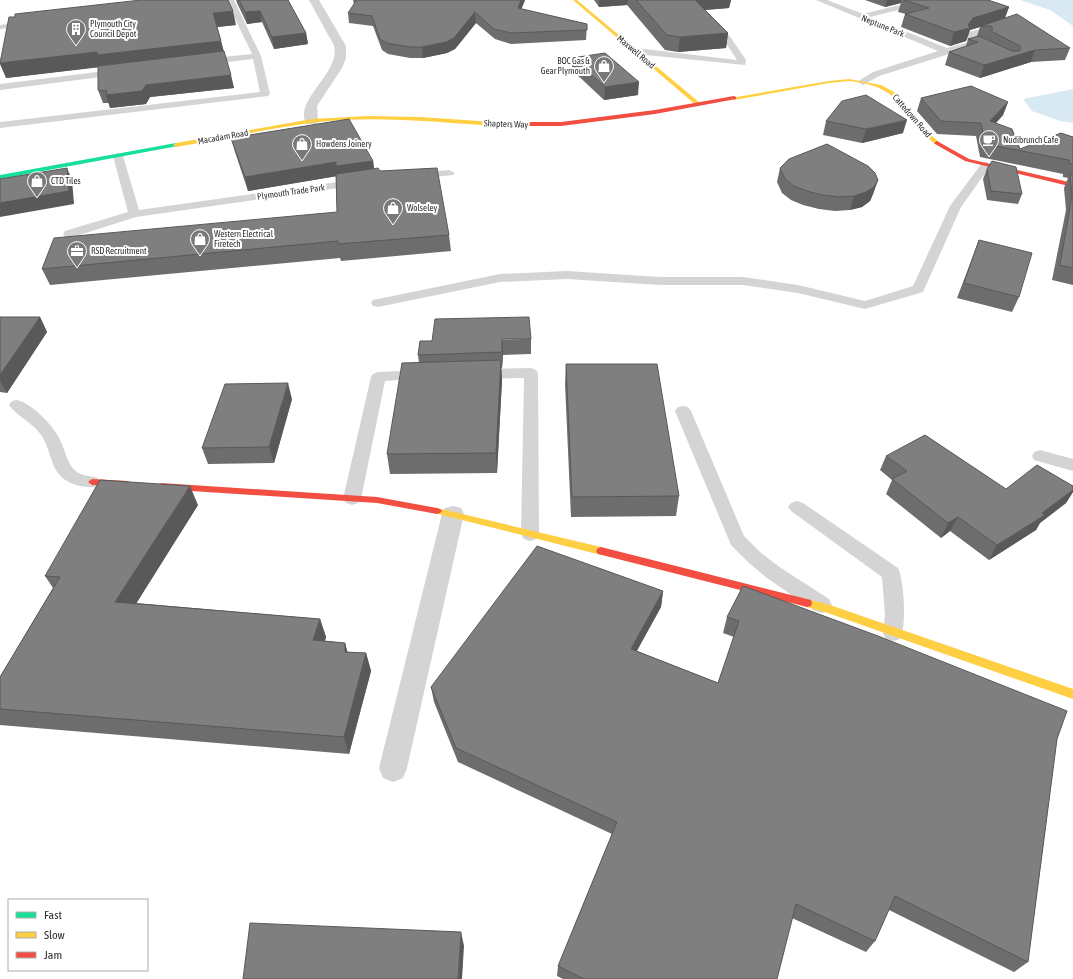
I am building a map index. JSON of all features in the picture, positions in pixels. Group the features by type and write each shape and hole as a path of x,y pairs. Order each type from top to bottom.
{"street":[{"path":"312,121 311,106 336,68 340,58 340,46 314,0"},
{"name":"Maxwell Road","path":"575,0 698,104"},
{"name":"Cattedown Road","path":"698,104 829,82 848,80 863,82 879,86 892,92 923,131 935,142 967,160 1073,185"},
{"name":"Shapters Way","path":"312,121 368,118 413,119 501,125 561,124 698,104"},
{"name":"Macadam Road","path":"0,177 312,121"},
{"path":"92,482 139,485"},
{"path":"155,486 377,500 453,514 826,608 893,633 1073,694"},
{"path":"393,768 453,514"}],"lane":[{"path":"0,125 265,94 257,56 230,0"},
{"name":"Neptune Park","path":"820,0 946,51"},
{"path":"862,17 928,0"},
{"path":"0,38 2,26 36,22"},
{"path":"997,53 969,38 972,34 1008,23"},
{"path":"636,51 742,63 742,60 726,37"},
{"path":"863,82 876,74 946,51 976,43"},
{"path":"195,63 257,56"},
{"path":"0,87 133,70"},
{"path":"118,156 134,214"},
{"path":"378,303 500,278 567,275 660,281 743,281 798,289 866,306 918,289 956,206 986,165"},
{"path":"402,177 449,173"},
{"name":"Plymouth Trade Park","path":"69,234 134,214 371,180"},
{"path":"462,374 531,373 530,534"},
{"path":"352,499 378,376 439,375"},
{"path":"17,405 43,426 53,441 61,465 72,478 92,482"},
{"path":"683,410 737,540 755,558 774,573 826,608"},
{"path":"1040,456 1073,465"},
{"path":"797,507 891,573 894,584 893,597 896,618 893,633"}],"water":[{"path":"1020,0 1073,0 1073,26 1050,10"},
{"path":"1073,89 1073,123 1060,121 1032,111 1023,99"}],"building":[{"path":"141,0 228,0 233,11 213,13 221,41 97,55 97,52 0,63 9,17 15,17 15,14"},
{"path":"239,0 288,0 306,33 272,37 260,11 245,12"},
{"path":"355,0 521,0 518,8 587,24 587,30 511,33 494,29 475,12 454,38 446,42 422,47 409,47 387,43 380,39 372,16 348,13 356,1"},
{"path":"636,0 695,0 728,33 680,37 667,35"},
{"path":"904,0 988,0 1009,7 973,18 968,25 970,28 954,32 905,14 929,8"},
{"path":"1017,14 1070,48 1035,50 984,65 949,52 978,42 968,39 979,36 1012,51 1019,51 1021,48 1020,46 991,31 993,29 991,26 981,26"},
{"path":"224,51 231,75 146,85 142,91 106,95 107,91 98,90 98,66"},
{"path":"605,53 639,82 605,87 572,58"},
{"path":"971,86 1008,102 990,121 1012,129 1020,149 1061,133 1073,137 1073,164 1069,163 1069,160 985,144 981,123 941,121 921,98"},
{"path":"866,95 907,120 866,129 826,121 842,101"},
{"name":"Howdens Joinery","path":"349,119 373,161 336,166 336,162 245,177 231,138"},
{"path":"827,144 868,166 875,173 878,180 874,187 866,192 854,196 839,197 807,191 794,186 785,179 780,168 789,159"},
{"path":"992,161 1016,167 1022,194 991,191 987,169"},
{"path":"67,168 69,191 0,203 0,179"},
{"path":"378,168 380,171 437,168 449,235 338,244 338,241 42,269 54,238 337,212 336,174"},
{"path":"1070,175 1073,175 1073,268 1060,265 1072,196"},
{"path":"979,240 1032,253 1019,297 964,283"},
{"path":"0,317 40,317 0,375"},
{"path":"529,317 531,339 502,339 502,352 418,355 420,341 432,341 435,319"},
{"path":"501,360 496,453 387,454 402,363"},
{"path":"566,364 657,364 679,496 572,497"},
{"path":"288,383 269,447 202,448 225,384"},
{"path":"925,435 1006,489 1037,465 1073,486 1073,490 1042,513 1045,515 997,545 958,517 948,523 892,479 907,471 886,456"},
{"path":"100,480 190,486 115,602 320,619 313,640 345,643 345,652 366,653 344,737 0,709 0,677 60,577 45,576"},
{"path":"537,546 663,591 631,649 718,683 739,621 727,617 743,586 878,636 1067,711 1057,739 1028,962 895,896 875,941 796,904 777,979 584,979 558,966 617,822 456,748 431,687"},
{"path":"250,923 461,932 458,979 243,979"}],"traffic: fast":[{"path":"0,177 176,145"}],"traffic: slow":[{"path":"575,0 698,104"},
{"path":"734,98 829,82 849,80 863,82 879,86 892,93 923,131 937,143"},
{"path":"176,145 312,121 368,118 420,119 494,124"},
{"path":"437,511 601,551"},
{"path":"807,603 826,608 1073,694"}],"traffic: jam":[{"path":"494,124 561,124 655,112 734,98"},
{"path":"937,143 967,160 1073,185"},
{"path":"92,482 128,484"},
{"path":"161,486 377,500 437,511"},
{"path":"601,551 807,603"}],"place":[{"name":"Plymouth City Council Depot","path":"76,46"},
{"name":"BOC Gas & Gear Plymouth","path":"604,83"},
{"name":"Nudibrunch Cafe","path":"989,157"},
{"name":"Howdens Joinery","path":"302,161"},
{"name":"CTD Tiles","path":"37,198"},
{"name":"Wolseley","path":"393,225"},
{"name":"Western Electrical Firetech","path":"200,256"},
{"name":"RSD Recruitment","path":"77,268"}]}
